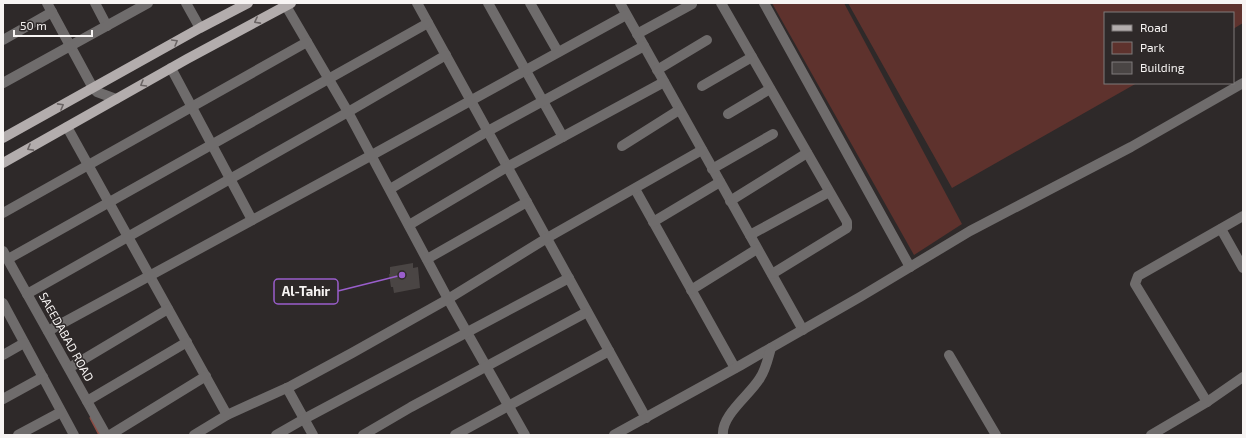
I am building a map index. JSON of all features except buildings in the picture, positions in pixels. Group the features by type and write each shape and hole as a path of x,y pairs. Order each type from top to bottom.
{"main road":[{"path":"3,138 200,28 248,3"},
{"path":"3,163 170,68 289,4"}],"street":[{"path":"95,3 107,26"},
{"path":"186,3 200,28"},
{"path":"417,3 646,418"},
{"path":"488,3 563,137"},
{"path":"530,3 558,52"},
{"path":"620,3 803,330"},
{"path":"721,3 846,222 847,228 772,274"},
{"path":"764,3 910,267"},
{"path":"3,83 107,26 143,4"},
{"path":"289,4 307,42 372,155 466,332 525,435"},
{"path":"637,34 692,4"},
{"path":"3,40 49,8 93,88 97,92 116,99"},
{"path":"48,331 626,15"},
{"path":"5,255 109,202 428,23"},
{"path":"657,70 707,40"},
{"path":"3,213 307,42"},
{"path":"390,189 488,131 644,46"},
{"path":"27,294 446,55"},
{"path":"702,86 752,57"},
{"path":"170,68 252,220"},
{"path":"408,225 507,167 664,82"},
{"path":"617,434 803,330 970,231 1131,147 1243,83"},
{"path":"728,114 770,89"},
{"path":"622,146 679,110"},
{"path":"67,127 227,416"},
{"path":"712,169 773,134"},
{"path":"194,435 227,416 287,388 352,353 448,299 547,238 702,150"},
{"path":"730,201 807,153"},
{"path":"653,222 720,182"},
{"path":"635,189 735,368"},
{"path":"750,235 829,192"},
{"path":"427,259 527,202"},
{"path":"1207,402 1136,284 1138,276 1243,216"},
{"path":"1221,229 1243,268"},
{"path":"691,290 757,249"},
{"name":"SAEEDABAD ROAD","path":"5,255 106,435"},
{"path":"276,435 569,278"},
{"path":"3,304 74,435"},
{"path":"69,368 168,309"},
{"path":"363,435 411,407 587,312"},
{"path":"87,401 187,342"},
{"path":"3,355 24,343"},
{"path":"721,434 727,420 761,377 771,348"},
{"path":"455,435 609,351"},
{"path":"949,355 996,435"},
{"path":"110,435 206,376"},
{"path":"3,400 43,377"},
{"path":"1151,435 1207,402 1243,377"},
{"path":"287,388 313,435"},
{"path":"18,435 62,412"}],"green space":[{"path":"772,3 844,3 962,224 914,255"},
{"path":"848,3 1243,3 1243,23 1234,28 1234,12 1104,12 1104,84 1135,84 952,188"}],"waterway":[{"path":"91,418 100,435"}],"place":[{"name":"Al-Tahir","path":"402,275"}]}
